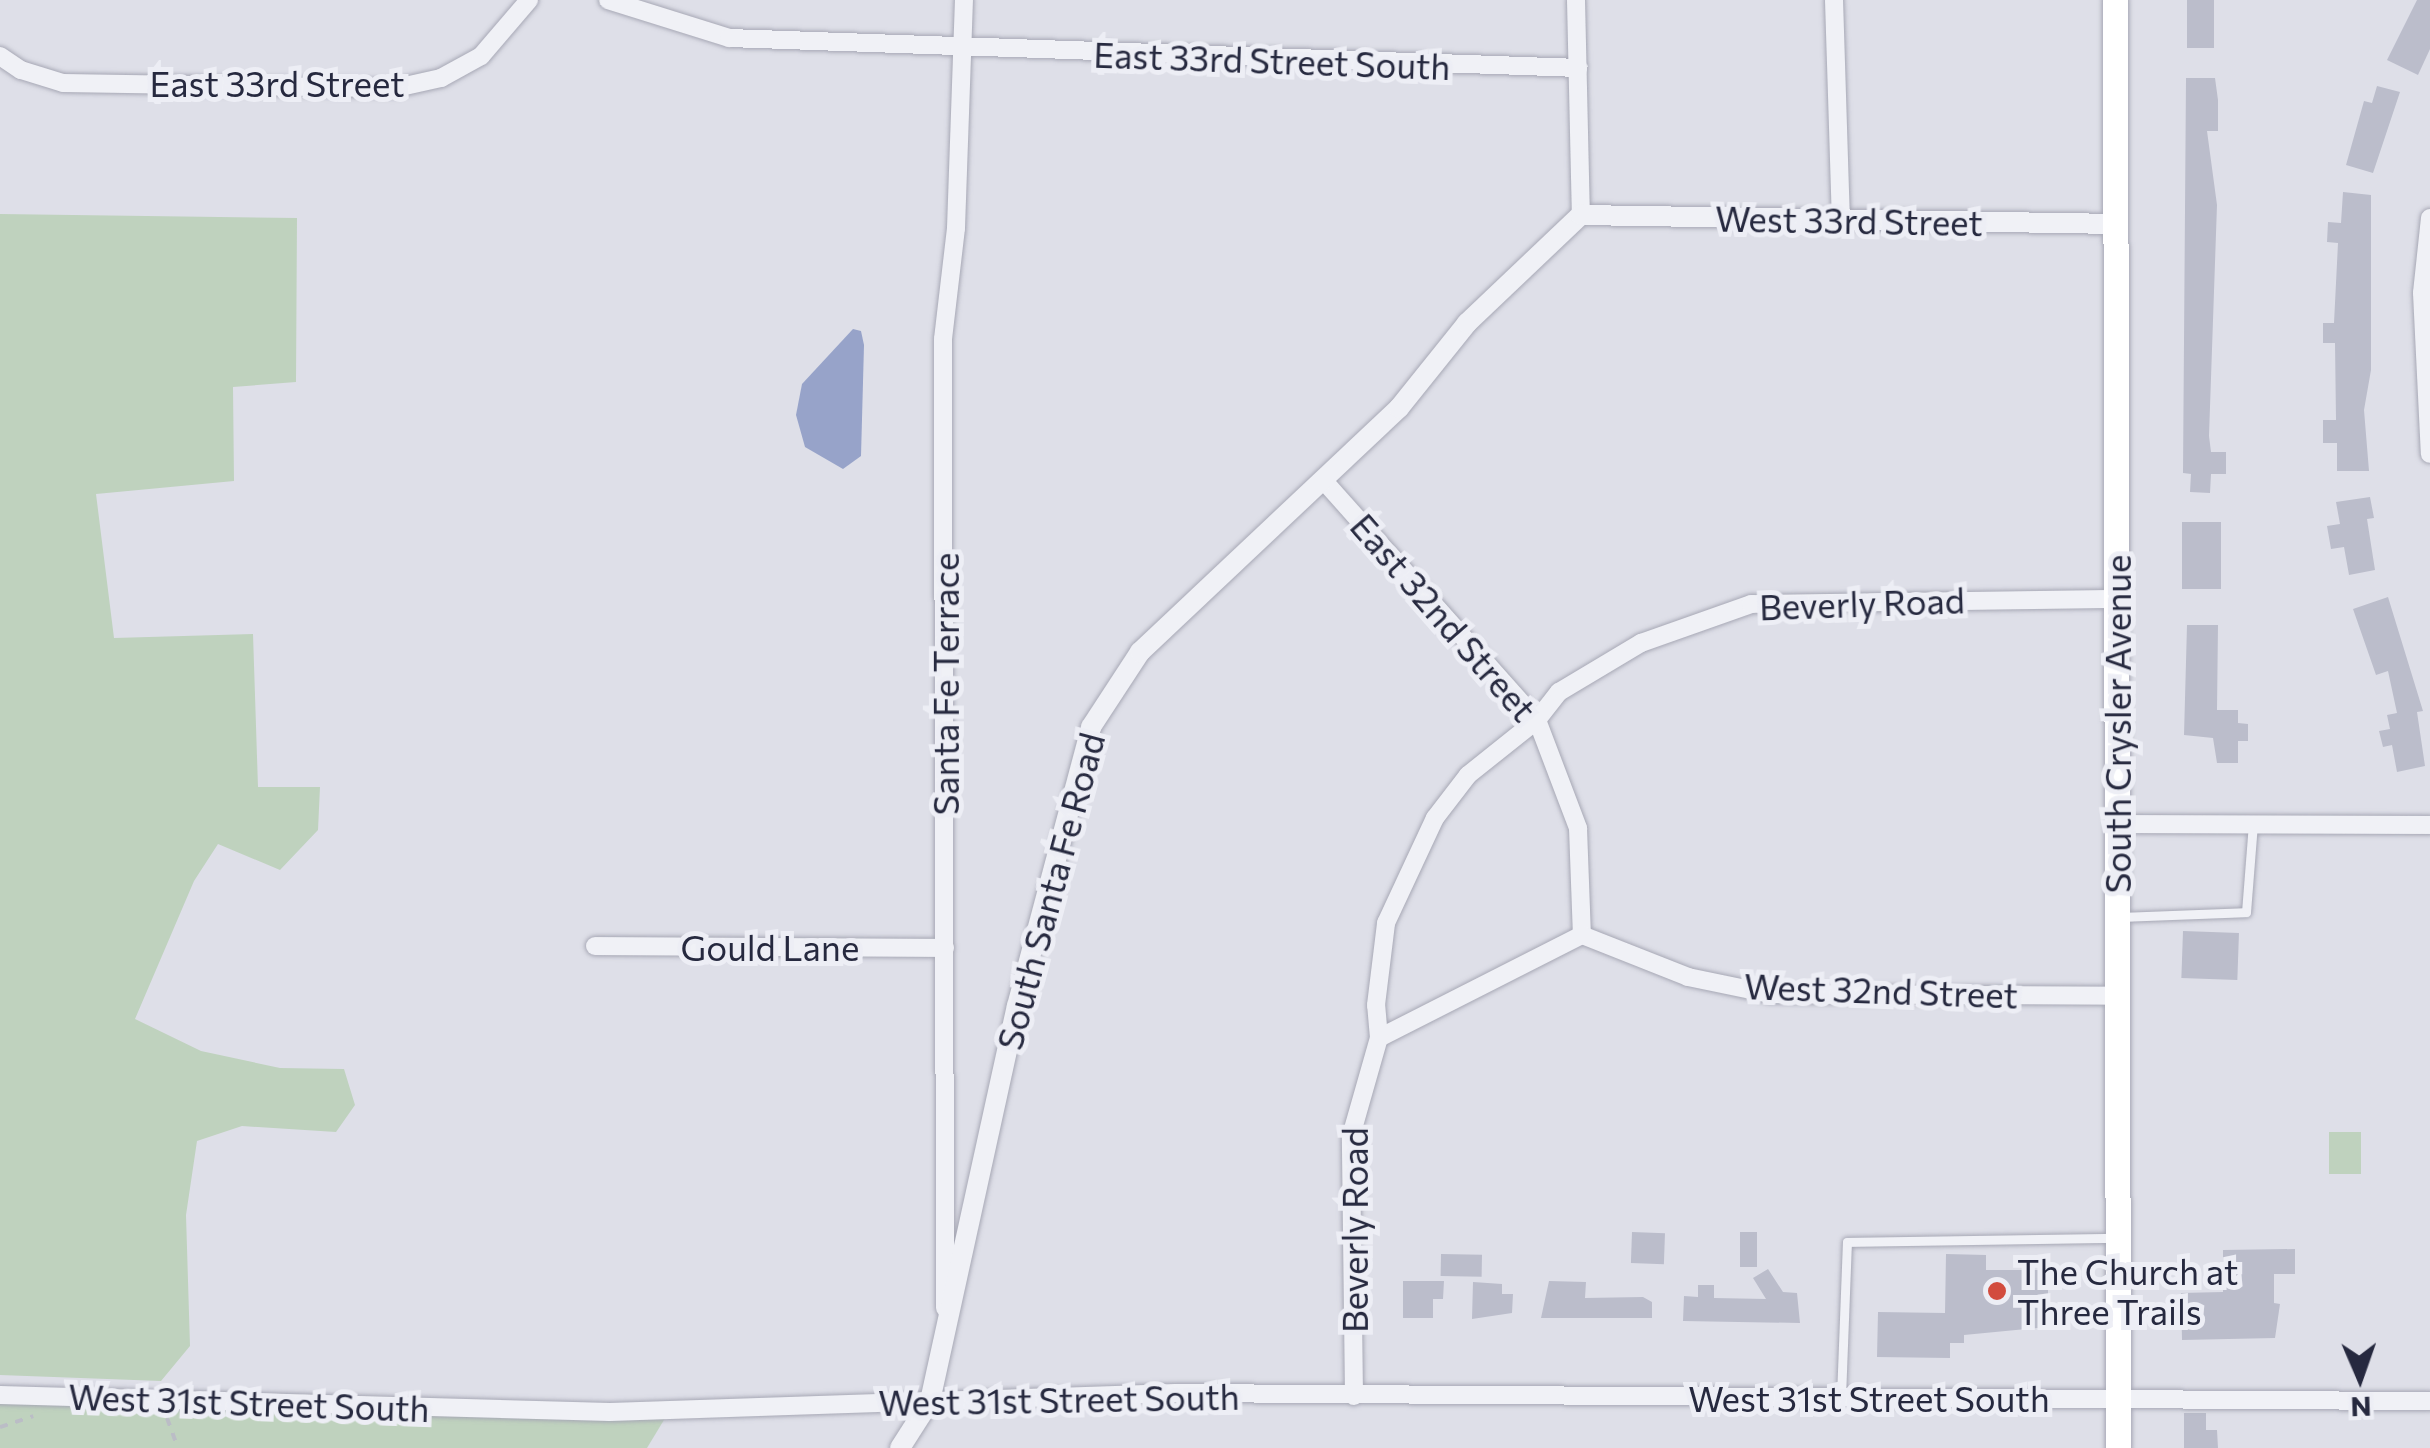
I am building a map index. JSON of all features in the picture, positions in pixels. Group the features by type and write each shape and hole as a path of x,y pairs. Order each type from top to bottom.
{"main road":[{"name":"South Crysler Avenue","path":"2115,0 2118,1448"}],"street":[{"name":"East 33rd Street","path":"0,56 21,70 62,83 396,88 441,78 481,56 529,0"},
{"name":"East 33rd Street South","path":"608,0 730,38 966,52 1578,68"},
{"name":"Santa Fe Terrace","path":"946,1317 944,339 966,52 964,0"},
{"path":"1576,0 1581,215"},
{"path":"1834,0 1841,220"},
{"name":"West 33rd Street","path":"1581,215 2117,224"},
{"name":"South Santa Fe Road","path":"900,1448 930,1402 946,1317 966,1255 1066,802 1091,727 1140,652 1399,408 1467,323 1581,215"},
{"path":"2430,218 2422,294 2430,454"},
{"name":"East 32nd Street","path":"1324,481 1537,720 1578,828 1582,934"},
{"name":"Beverly Road","path":"1354,1396 1351,1136 1379,1038 1377,987 1386,923 1435,818 1468,775 1537,720 1559,692 1642,643 1751,604 2117,599"},
{"path":"2118,824 2253,821 2430,825"},
{"path":"1379,1038 1582,934"},
{"name":"West 32nd Street","path":"1582,934 1688,977 1770,994 2118,996"},
{"name":"Gould Lane","path":"595,946 945,948"},
{"name":"West 31st Street South","path":"0,1395 610,1412 930,1402 1354,1396 2118,1396 2430,1401"}],"lane":[{"path":"2118,917 2246,912 2253,821"},
{"path":"1841,1398 1847,1242 2118,1238"}],"path":[{"path":"0,1427 41,1415"},
{"path":"166,1416 178,1448"}],"green space":[{"path":"0,214 297,218 296,382 233,387 234,481 96,494 114,638 253,634 258,787 320,787 318,830 280,870 218,844 194,881 135,1019 201,1051 280,1068 344,1069 355,1105 336,1132 242,1126 197,1141 186,1215 190,1346 161,1381 0,1375"},
{"path":"2329,1132 2361,1132 2361,1174 2329,1174"},
{"path":"0,1395 670,1410 647,1448 0,1448"}],"water":[{"path":"853,329 861,331 864,345 861,456 843,469 805,447 796,415 802,384"}],"building":[{"path":"2187,0 2214,0 2214,48 2187,48"},
{"path":"2417,0 2430,0 2430,49 2418,75 2387,60"},
{"path":"2186,78 2215,78 2218,100 2218,131 2207,131 2217,205 2209,436 2211,452 2226,452 2226,474 2211,474 2210,493 2190,492 2191,474 2183,473"},
{"path":"2377,86 2400,92 2373,173 2346,165 2364,101 2372,103"},
{"path":"2343,192 2371,195 2371,370 2364,410 2369,471 2337,471 2337,443 2323,443 2323,420 2336,420 2335,343 2323,343 2323,323 2334,323 2338,243 2327,242 2328,222 2341,223"},
{"path":"2370,497 2374,518 2367,519 2375,570 2349,575 2344,547 2331,549 2327,526 2340,524 2336,502"},
{"path":"2182,522 2221,522 2221,589 2182,589"},
{"path":"2388,597 2423,711 2417,712 2425,766 2397,772 2392,745 2383,747 2379,731 2390,729 2387,715 2397,713 2388,671 2376,675 2353,609"},
{"path":"2187,625 2218,625 2217,710 2238,710 2238,723 2248,724 2248,741 2238,741 2238,763 2217,763 2213,738 2184,735"},
{"path":"2183,931 2239,933 2237,980 2181,978"},
{"path":"1632,1232 1665,1233 1664,1264 1631,1263"},
{"path":"1740,1232 1757,1232 1757,1267 1740,1267"},
{"path":"2295,1249 2295,1274 2274,1274 2274,1303 2280,1304 2275,1338 2182,1340 2181,1293 2223,1292 2223,1250"},
{"path":"1441,1254 1482,1255 1482,1277 1441,1276"},
{"name":"The Church at Three Trails","path":"1946,1254 1986,1255 1986,1270 2048,1270 2048,1327 1964,1335 1964,1343 1950,1343 1950,1358 1877,1357 1878,1312 1945,1313"},
{"path":"1768,1269 1783,1292 1797,1293 1800,1323 1683,1321 1684,1296 1698,1297 1698,1285 1714,1285 1714,1298 1766,1299 1753,1278"},
{"path":"1403,1281 1444,1281 1443,1299 1433,1299 1433,1318 1403,1318"},
{"path":"1549,1281 1586,1282 1585,1298 1643,1297 1652,1302 1652,1318 1541,1318"},
{"path":"1473,1282 1502,1284 1502,1294 1513,1294 1512,1313 1472,1319"},
{"path":"2184,1413 2206,1413 2206,1430 2217,1430 2218,1448 2184,1448"}],"place":[{"name":"The Church at Three Trails","path":"1997,1291"}]}
